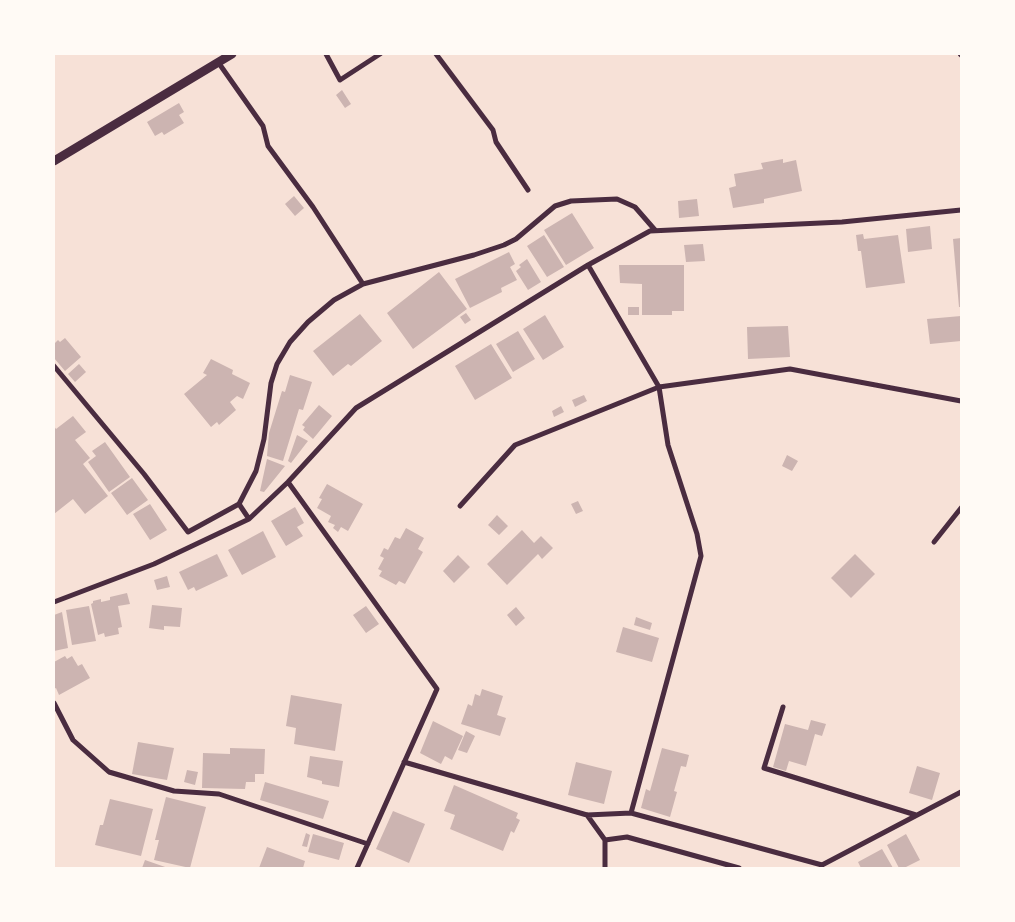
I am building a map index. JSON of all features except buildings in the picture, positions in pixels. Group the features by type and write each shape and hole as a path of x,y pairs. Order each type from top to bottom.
{"street":[{"path":"54,161 232,54"},
{"path":"326,54 340,80 380,54"},
{"path":"436,54 493,130 496,142 528,190"},
{"path":"218,62 263,126 268,146 313,207 363,284"},
{"path":"54,366 144,474 188,532 239,504 256,471 264,439 271,383 277,364 290,342 308,322 334,300 363,284 456,260 504,245 516,239 556,206 571,201 616,199 635,207 655,230"},
{"path":"54,602 154,564 250,519 288,482 356,408 588,265 650,230 842,222 961,210"},
{"path":"588,265 659,387 668,445 701,556 631,813"},
{"path":"460,506 515,445 659,387 790,369 961,401"},
{"path":"288,482 437,689 357,868"},
{"path":"239,504 250,519"},
{"path":"934,542 961,508"},
{"path":"54,703 74,740 109,772 174,790 219,794 368,844"},
{"path":"783,707 764,768 916,815"},
{"path":"404,762 587,815 631,813 822,865 961,792"},
{"path":"587,815 605,840 605,868"},
{"path":"605,840 627,837 738,868"}]}
